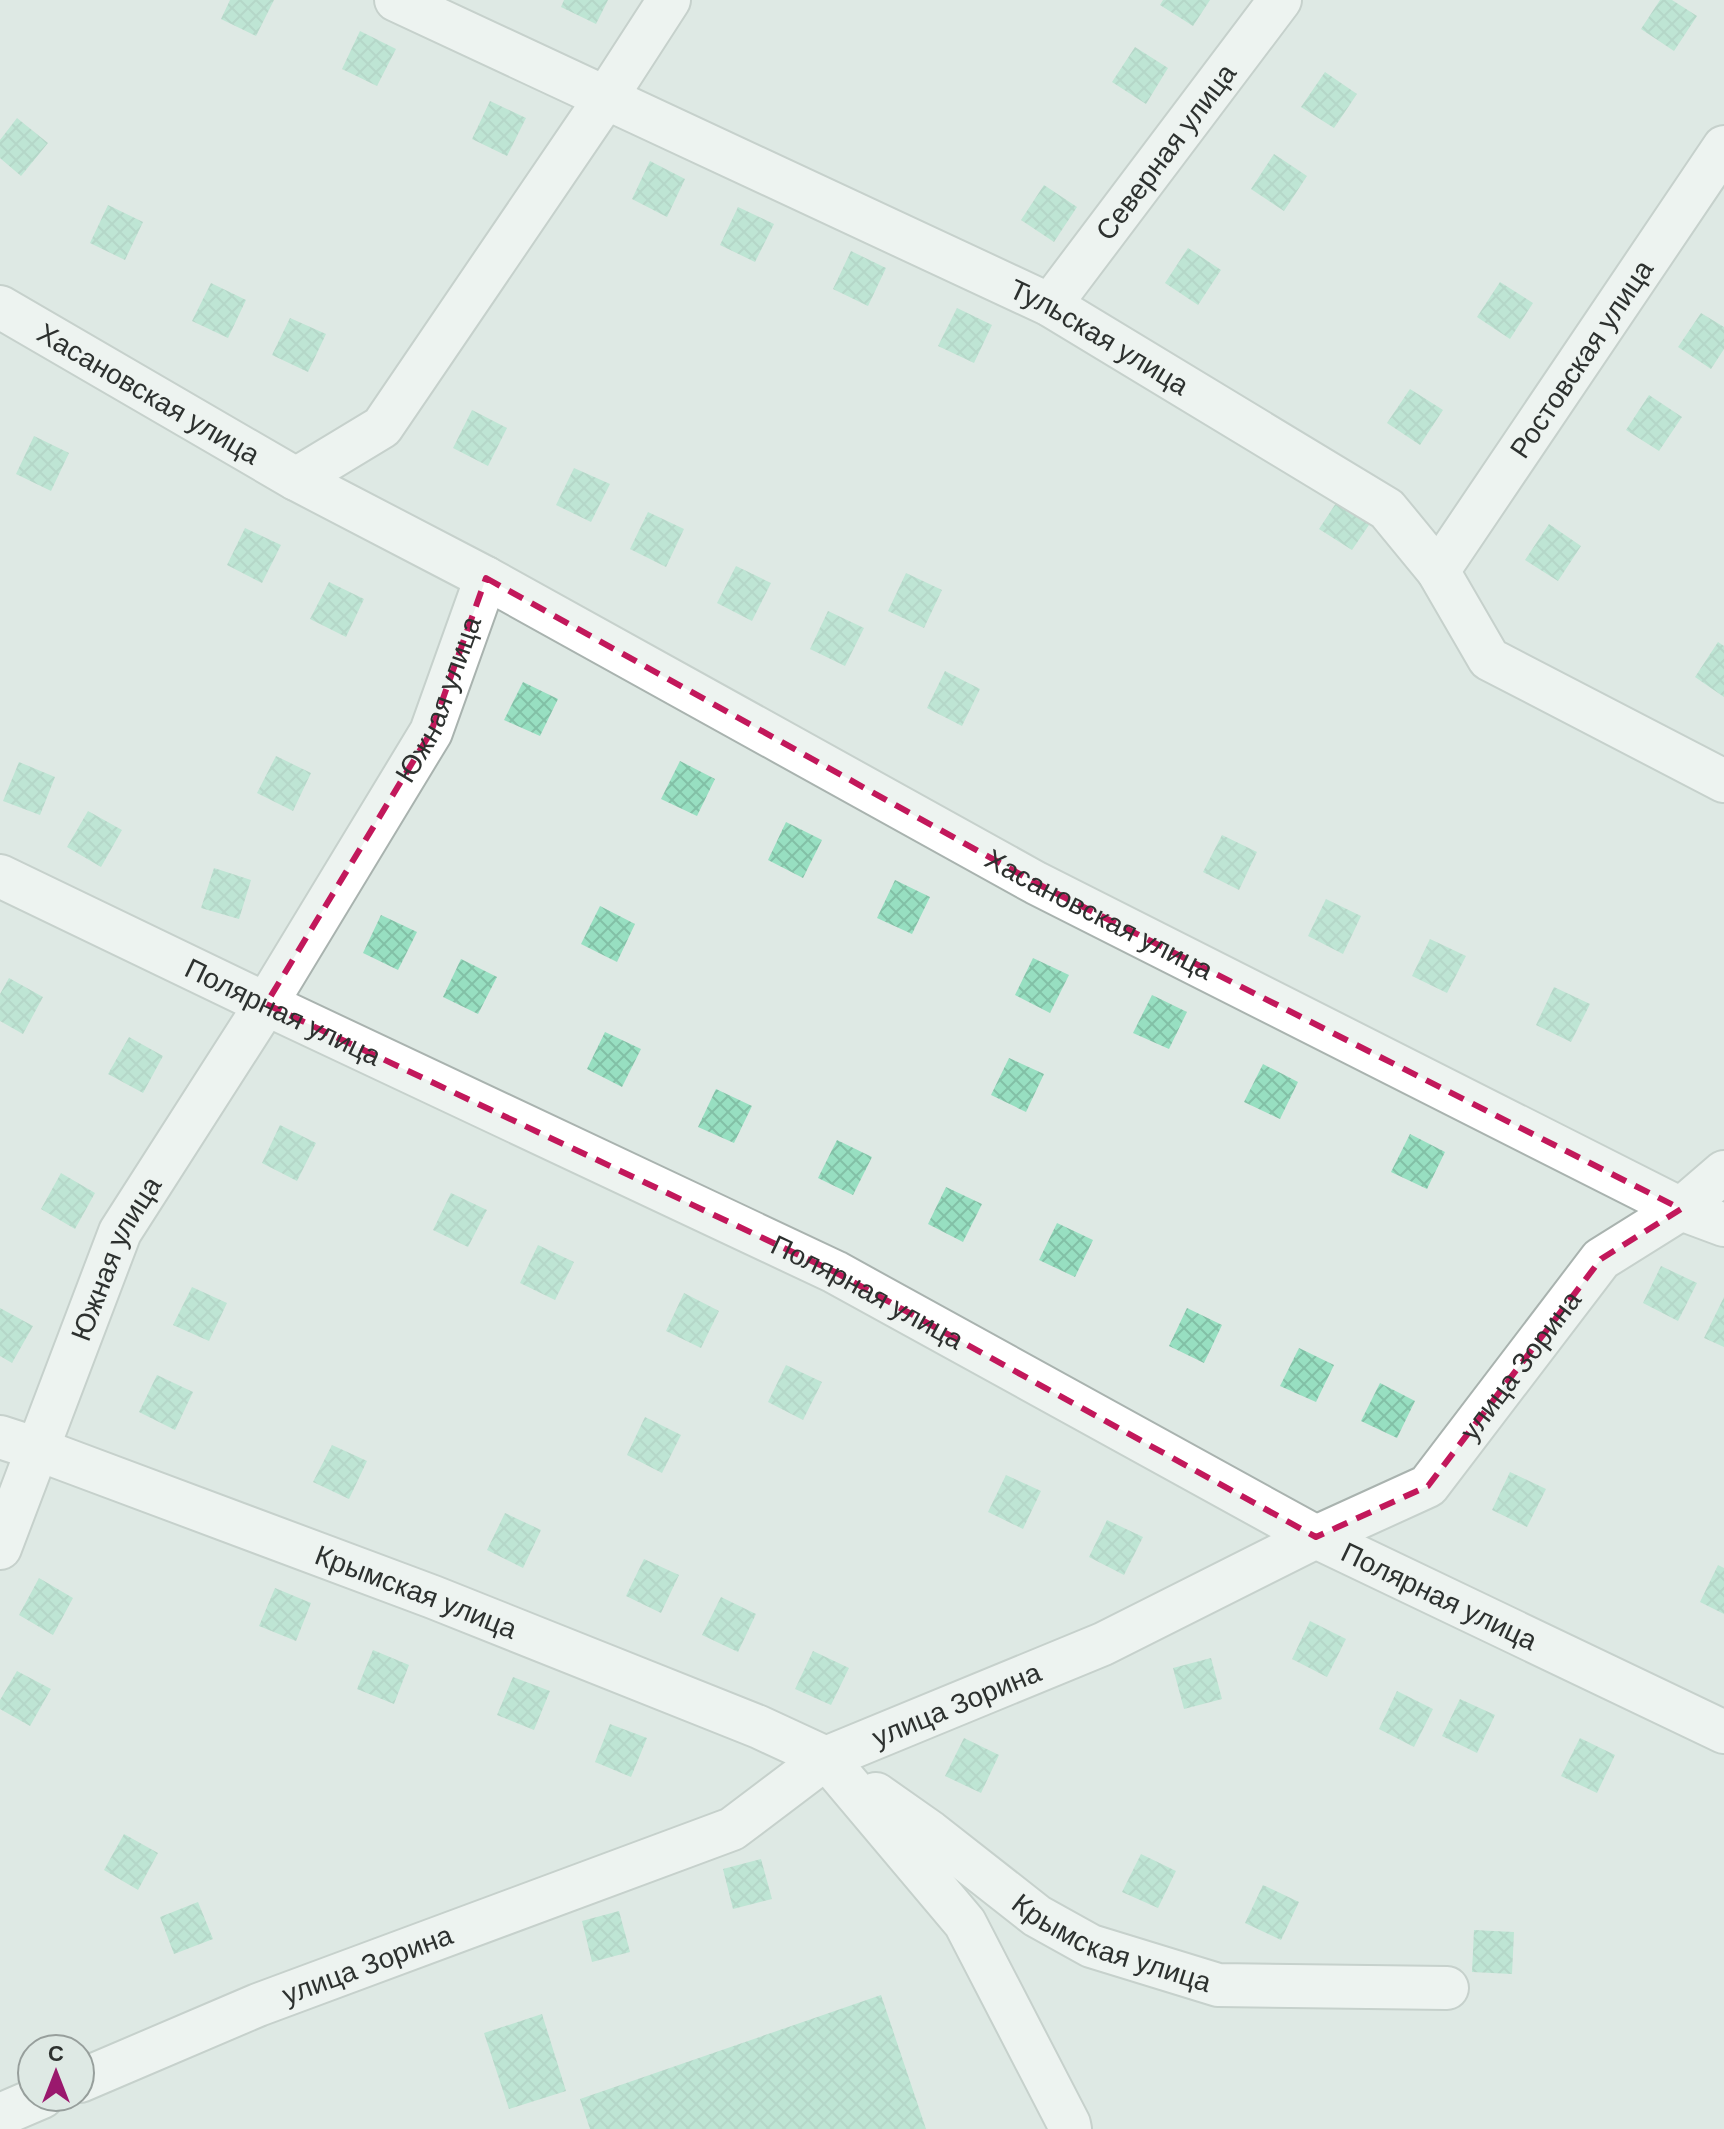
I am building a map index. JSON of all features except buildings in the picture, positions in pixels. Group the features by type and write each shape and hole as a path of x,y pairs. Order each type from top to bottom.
{"street":[{"name":"Тульская улица","path":"396,0 1050,305 1387,509 1438,571 1489,659 1723,777"},
{"path":"296,479 382,427 669,0"},
{"name":"Северная улица","path":"1050,305 1280,0"},
{"name":"Ростовская улица","path":"1438,571 1724,147"},
{"name":"Хасановская улица","path":"0,307 296,479"},
{"name":"Южная улица","path":"0,1548 19,1443 120,1232 266,1004 431,732 486,578 296,479"},
{"name":"Хасановская улица","path":"486,578 1036,883 1681,1209 1724,1225"},
{"name":"Полярная улица","path":"0,876 835,1272 1316,1537 1724,1732"},
{"name":"улица Зорина","path":"96,2074 258,2005 732,1829 826,1758 1103,1644 1316,1537 1428,1486 1601,1259 1681,1209 1724,1172"},
{"name":"Крымская улица","path":"19,1443 448,1602 759,1727 826,1758 930,1832 1037,1916 1091,1946 1218,1985 1447,1988"},
{"name":"Крымская улица","path":"826,1758 965,1923 1070,2129"}],"highlighted area":[{"path":"486,578 1036,883 1681,1209 1601,1259 1428,1486 1316,1537 835,1272 266,1004 431,732"}]}
